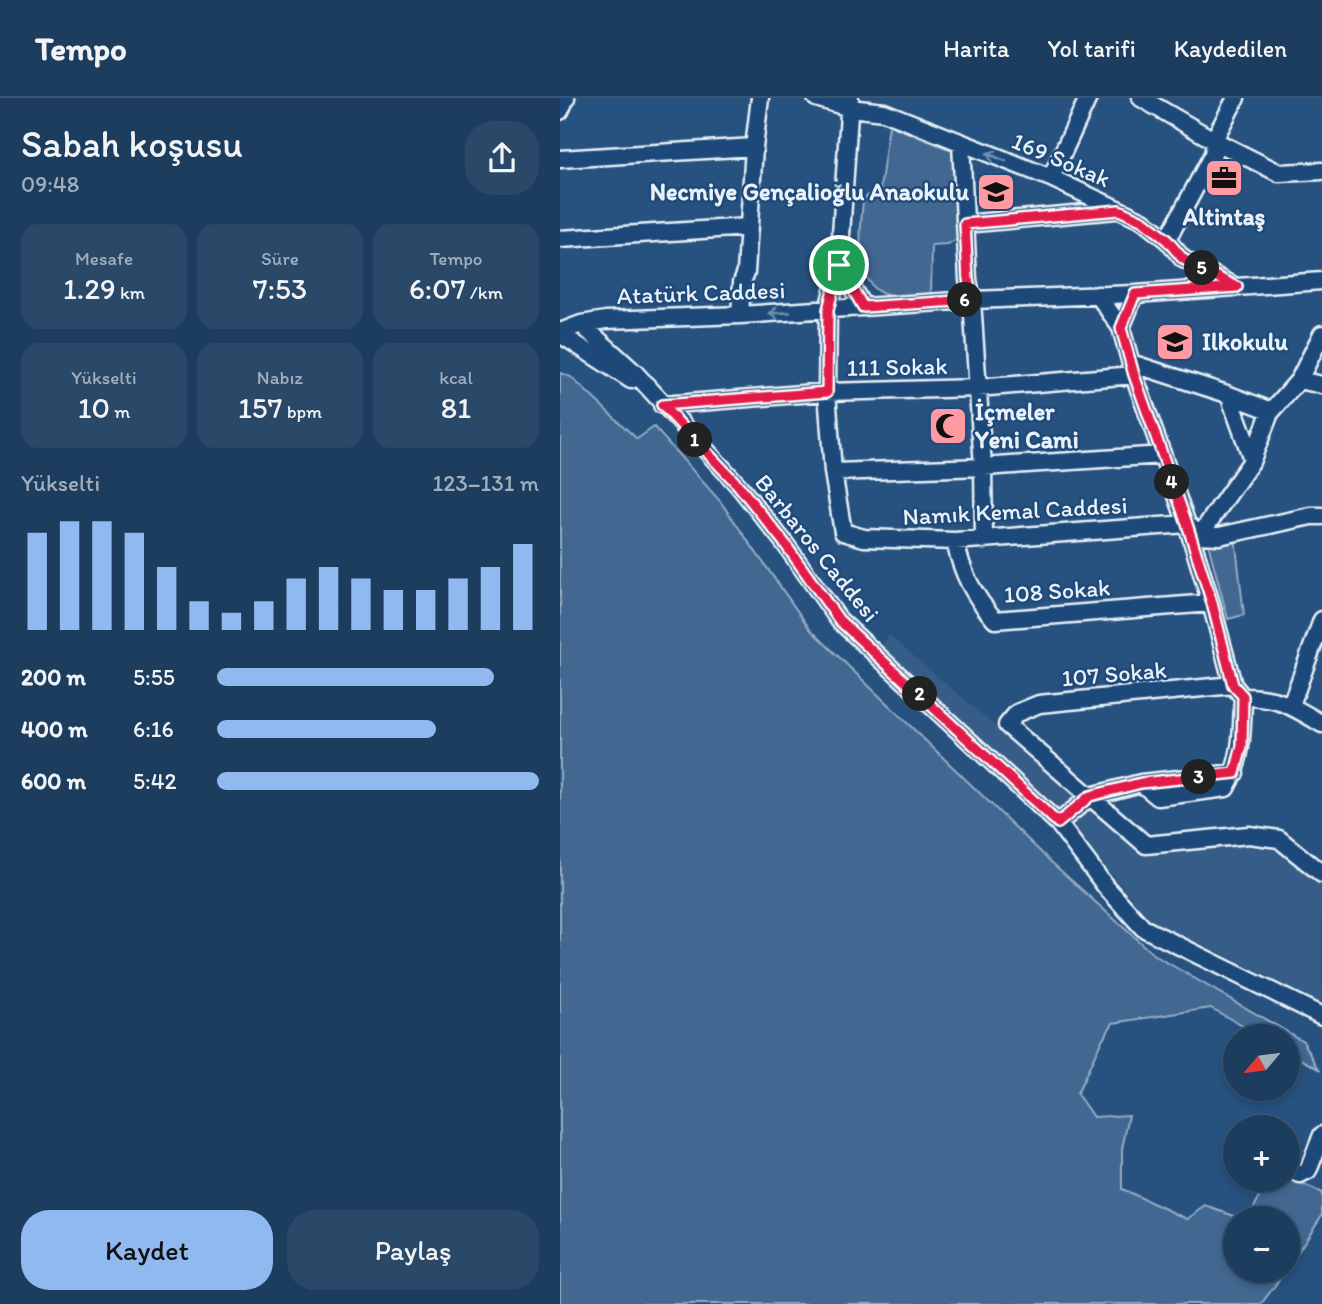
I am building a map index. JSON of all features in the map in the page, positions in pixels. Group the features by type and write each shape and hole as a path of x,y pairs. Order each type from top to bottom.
{"street":[{"path":"560,111 566,98"},
{"path":"740,315 760,98"},
{"name":"169 Sokak","path":"816,98 884,112 1051,178 1143,221 1167,240 1183,259 1237,287"},
{"path":"1051,178 1088,98"},
{"path":"1141,98 1215,141 1279,173 1322,171"},
{"path":"1167,240 1213,153 1215,141 1236,98"},
{"name":"Namık Kemal Caddesi","path":"850,103 839,265 828,310 827,392 833,472 844,532 864,538 955,541 1187,524"},
{"path":"961,143 968,279 972,300 983,467 984,540"},
{"path":"560,159 754,147"},
{"path":"965,224 1119,210"},
{"path":"560,239 749,226"},
{"path":"1180,291 1183,259"},
{"path":"839,265 855,307"},
{"name":"Atatürk Caddesi","path":"560,333 581,324 606,320 1135,294 1322,281"},
{"path":"1121,328 1135,294"},
{"path":"1058,823 1088,797 1141,783 1158,797 1226,788 1235,773 1242,746 1238,691 1187,524 1132,369 1121,328 1098,295"},
{"name":"Barbaros Caddesi","path":"581,324 635,373 738,485 783,541 839,620 1058,823 1106,887 1143,928 1322,1016"},
{"name":"Atatürk Caddesi","path":"560,333 658,400"},
{"path":"1200,536 1252,459 1272,411 1299,380 1322,334"},
{"path":"1132,369 1229,394 1272,411"},
{"name":"111 Sokak","path":"658,400 977,388 1132,369"},
{"path":"1299,380 1322,385"},
{"path":"1229,394 1252,459"},
{"path":"833,472 983,467 1163,455"},
{"path":"1187,524 1200,536 1219,536 1322,516"},
{"name":"108 Sokak","path":"955,541 960,565 977,600 995,620 1212,603"},
{"path":"1291,705 1322,620"},
{"name":"107 Sokak","path":"1088,797 1007,725 1017,713 1039,704 1238,691 1291,705 1322,724"},
{"path":"1088,797 1146,845 1249,835 1279,839 1322,874"},
{"path":"1300,1175 1308,1171 1321,1144"}],"shaded area":[{"path":"889,125 956,152 958,239 948,245 932,246 931,295 897,297 879,292 869,283 864,271 860,241 863,200 872,192 880,190"},
{"name":"Necmiye Gençalioğlu Anaokulu","path":"1000,173 1001,178 1012,178 1013,206 980,207 979,174"},
{"path":"560,373 571,377 637,439 654,427 720,501 810,629 1050,861 1154,955 1274,1024 1239,1024 1211,1008 1113,1023 1102,1040 1077,1094 1093,1117 1129,1115 1122,1149 1122,1189 1187,1219 1206,1206 1223,1212 1223,1283 1277,1283 1261,1304 560,1304"},
{"path":"1235,537 1244,615 1228,619 1207,540"},
{"path":"889,635 1147,856 1223,842 1263,845 1295,859 1318,878 1322,882 1322,1004 1151,921 1078,834 1007,762 881,647"},
{"path":"1300,1039 1303,1041 1319,1069 1300,1059"},
{"path":"1300,1183 1322,1193 1322,1215 1300,1249 1300,1206 1255,1206 1262,1192 1300,1192"}],"place":[{"name":"Altintaş","path":"1224,178"},
{"name":"Necmiye Gençalioğlu Anaokulu","path":"996,192"},
{"name":"Ilkokulu","path":"1175,342"},
{"name":"İçmeler Yeni Cami","path":"948,426"}],"route":[{"path":"1119,210 1143,221 1167,240 1183,259 1237,287 1135,294 1121,328 1134,375 1212,603 1233,685 1243,696 1242,746 1235,773 1141,783 1090,796 1058,823 839,620 783,541 738,485 662,405 827,392 828,310 839,265 863,307 972,300 965,224 1119,210"}]}
